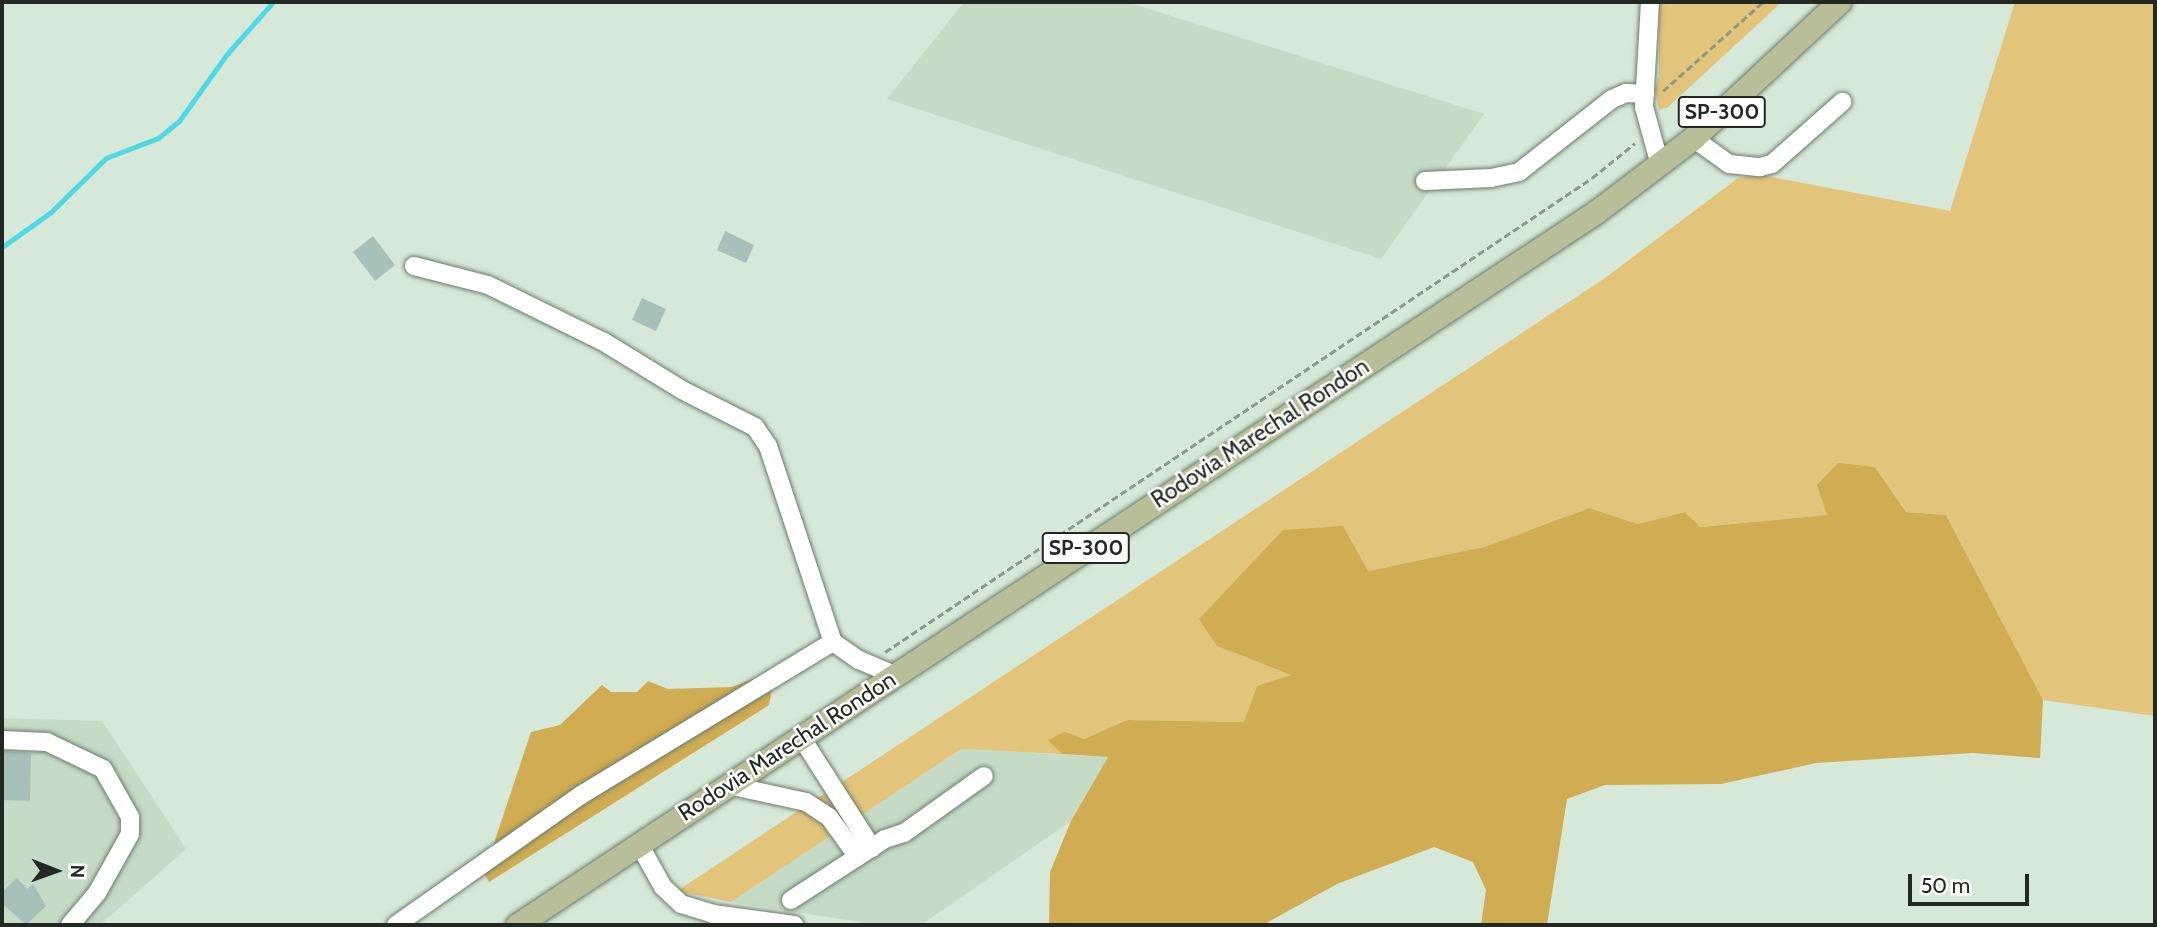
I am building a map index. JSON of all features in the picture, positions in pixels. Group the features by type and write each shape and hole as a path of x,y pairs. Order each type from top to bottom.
{"main road":[{"name":"Rodovia Marechal Rondon","path":"517,925 1660,165 1693,138 1839,2"}],"street":[{"path":"1650,2 1644,100 1648,132 1660,165"},
{"path":"1425,181 1491,178 1519,172 1612,99 1626,93 1644,100"},
{"path":"1693,138 1729,164 1760,167 1772,164 1842,102"},
{"path":"414,265 488,285 604,342 682,390 755,427 768,446 833,642 859,660 894,675"},
{"path":"397,925 581,795 833,642"},
{"path":"801,737 838,797 865,853"},
{"path":"2,740 47,742 103,768 130,817 130,834 97,893 70,925"},
{"path":"791,900 865,853 904,833 984,776"},
{"path":"728,785 790,795 819,809 865,853"},
{"path":"819,809 838,797"},
{"path":"639,844 663,887 681,904 713,914 794,925"}],"path":[{"path":"1644,100 1763,2"},
{"path":"859,660 908,640 1592,178 1648,132"}],"shaded area":[{"path":"964,2 1127,2 1484,114 1381,259 887,99"},
{"path":"1659,2 1782,2 1668,107 1659,110 1655,89 1659,77"},
{"path":"2015,2 2155,2 2155,716 2043,700 1946,515 1906,512 1875,467 1828,515 1699,527 1685,512 1638,524 1589,508 1484,547 1368,571 1218,646 1292,675 1257,687 1244,722 1127,720 1084,739 1065,733 1049,740 1062,754 961,749 731,902 677,891 1605,278 1738,178 1761,175 1950,211"},
{"path":"1838,463 1875,467 1906,512 1946,515 2043,700 2040,758 1973,753 1816,763 1721,784 1605,785 1567,799 1547,925 1481,925 1486,890 1473,862 1434,847 1337,884 1263,925 1049,925 1050,872 1071,821 1108,757 1062,754 1048,740 1065,732 1084,739 1127,720 1244,722 1257,686 1291,675 1217,646 1199,619 1283,530 1343,526 1368,571 1484,547 1589,508 1638,524 1685,512 1700,527 1827,515 1817,485"},
{"path":"753,679 772,689 769,705 489,882 484,873 531,732 560,725 602,685 611,692 637,692 648,681 668,689 732,687"},
{"path":"2,718 102,721 186,849 100,925 2,925"},
{"path":"961,749 1108,757 1071,821 921,925 879,925 731,902"}],"building":[{"path":"725,231 754,245 746,263 717,250"},
{"path":"373,236 395,265 375,281 353,252"},
{"path":"642,298 666,309 656,331 632,320"},
{"path":"2,751 31,753 30,801 2,800"},
{"path":"17,878 27,889 33,884 46,906 26,925 2,903 2,892"}],"waterway":[{"path":"2,247 51,212 106,158 158,138 179,121 227,54 273,2"}]}
